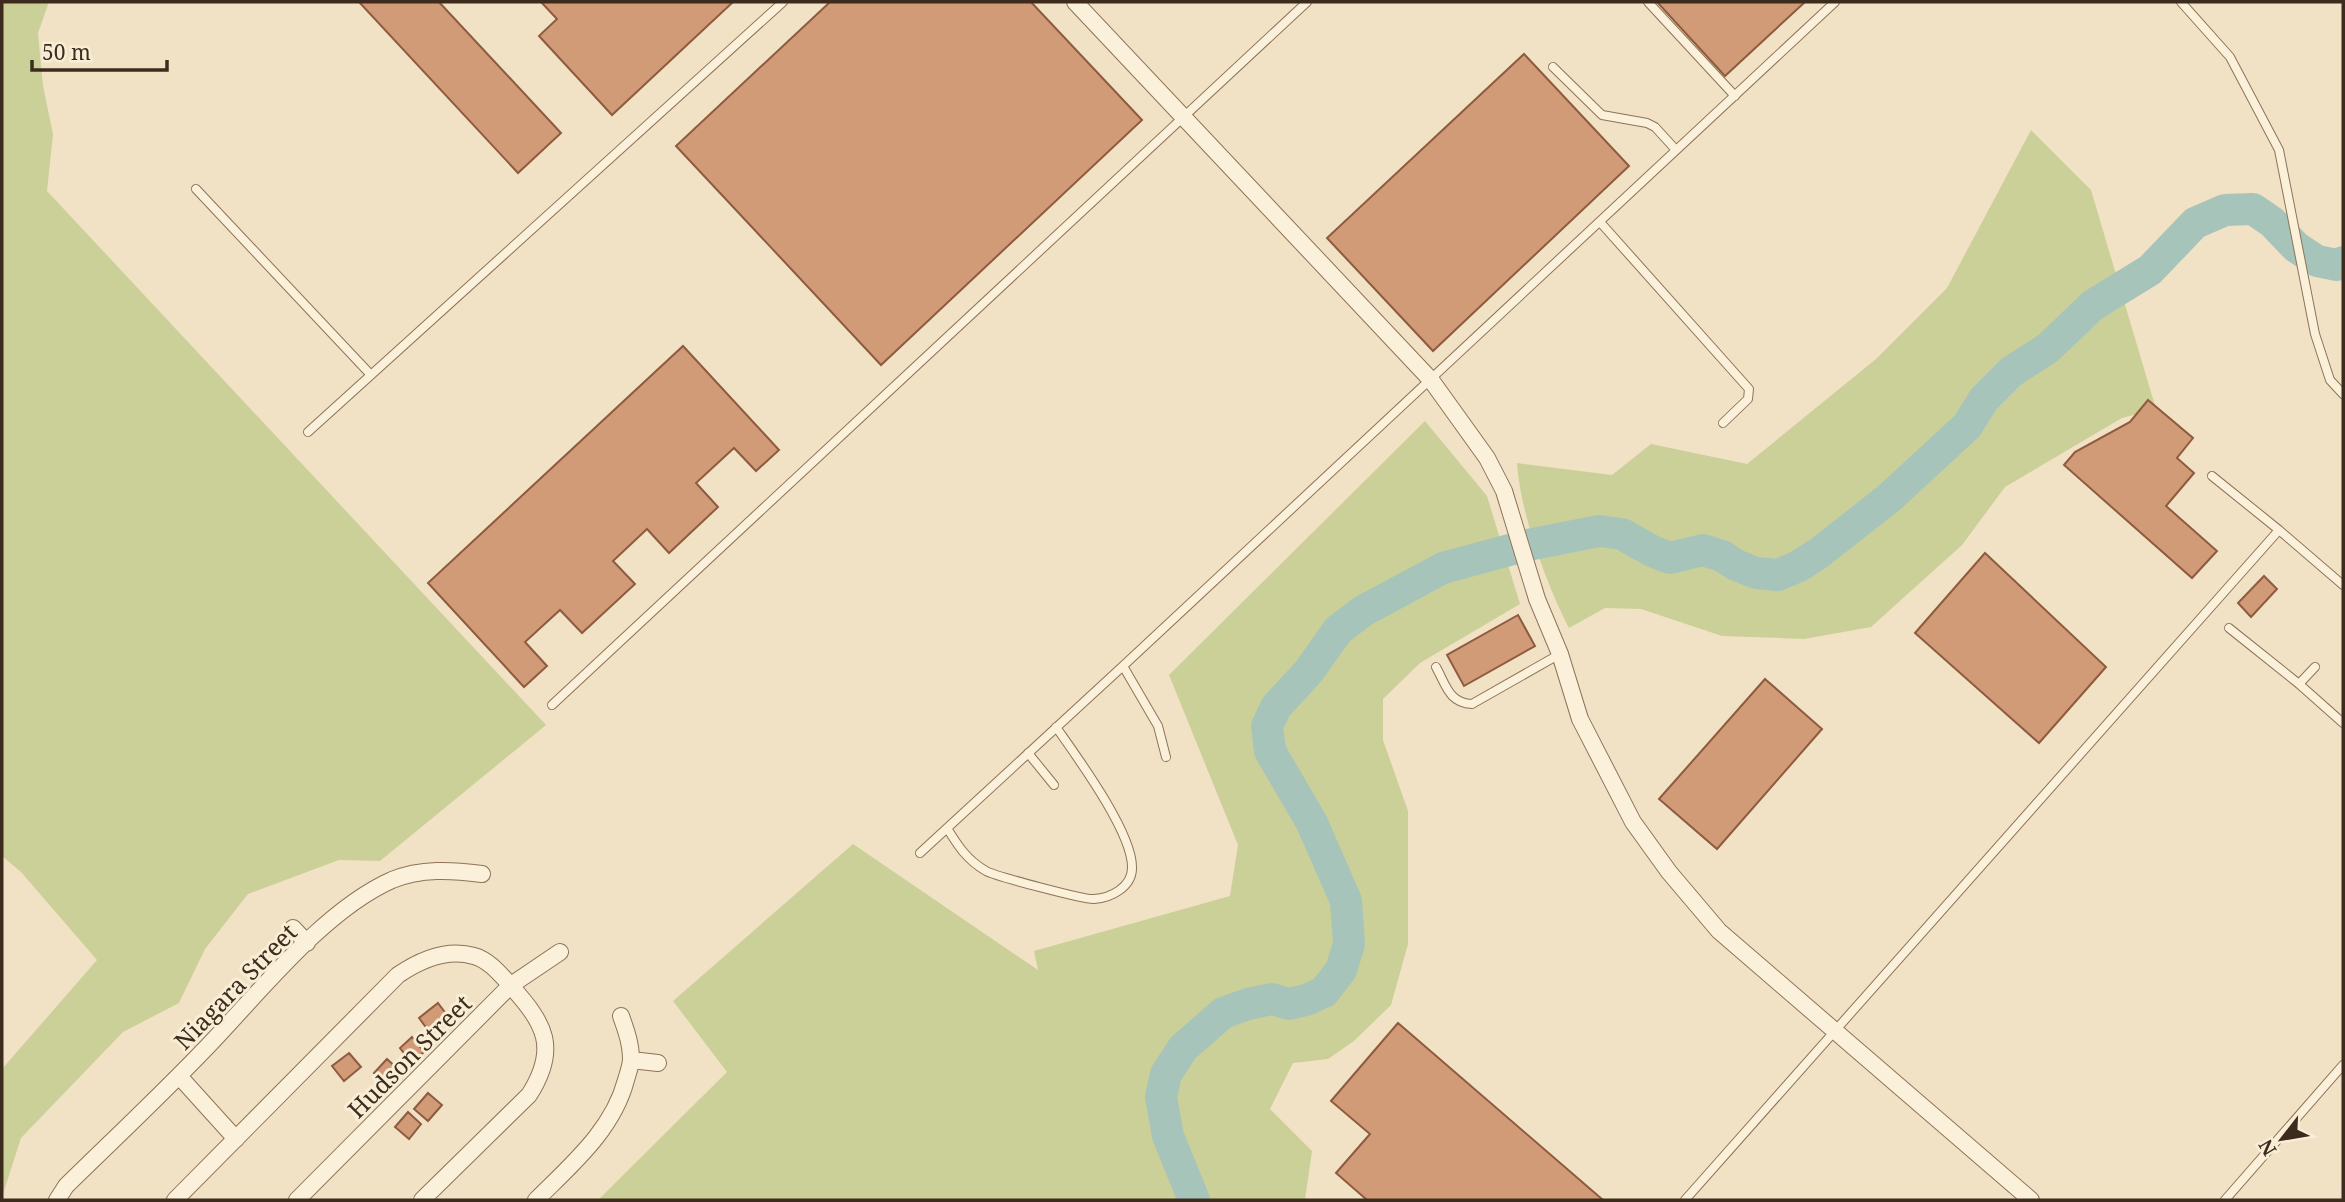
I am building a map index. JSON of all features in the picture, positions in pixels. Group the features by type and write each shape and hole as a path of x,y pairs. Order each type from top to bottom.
{"street":[{"path":"1075,2 1431,380 1487,458 1504,491 1537,599 1560,654 1580,719 1633,822 1669,872 1719,931 2031,1200"},
{"name":"Niagara Street","path":"57,1200 66,1186 179,1076 339,913 368,892 395,879 426,871 453,870 482,874"},
{"path":"293,928 307,943"},
{"name":"Hudson Street","path":"297,1200 511,985 560,951"},
{"path":"176,1200 379,992 413,965 430,958 454,953 476,956 496,969 511,985 544,1030 546,1054 542,1075 529,1095 422,1200"},
{"path":"536,1200 586,1150 606,1124 622,1094 631,1060 627,1032 621,1017"},
{"path":"631,1060 658,1063"},
{"path":"179,1076 236,1139"}],"lane":[{"path":"308,432 783,2"},
{"path":"552,705 1307,2"},
{"path":"1648,2 1734,96"},
{"path":"920,853 1835,2"},
{"path":"2181,2 2230,57 2279,150 2315,334 2330,380 2343,394"},
{"path":"1553,67 1602,114 1647,123 1655,127 1676,150"},
{"path":"196,189 371,375"},
{"path":"1600,222 1749,389 1748,399 1723,423"},
{"path":"2212,476 2343,586"},
{"path":"1685,1200 2279,530"},
{"path":"2229,628 2300,684 2343,723"},
{"path":"1436,667 1455,699 1461,703 1472,704 1560,654"},
{"path":"1123,666 1158,726 1166,757"},
{"path":"2300,684 2315,667"},
{"path":"947,828 961,852 988,873 1092,900 1110,897 1121,890 1130,878 1132,867 1128,847 1114,816 1086,768 1056,727"},
{"path":"1028,754 1054,785"},
{"path":"2224,1200 2343,1065"}],"green space":[{"path":"2,2 49,2 38,33 43,86 53,134 47,191 546,725 380,861 339,860 248,894 205,949 179,1003 123,1032 21,1138 2,1197 2,1069 97,960 21,872 2,856"},
{"path":"2031,130 2091,190 2156,409 2122,418 2005,487 1962,545 1871,627 1804,639 1722,636 1641,609 1605,608 1569,628 1529,525 1517,463 1612,475 1651,444 1747,464 1876,359 1947,288"},
{"path":"1425,421 1487,496 1520,604 1420,663 1383,699 1383,740 1408,811 1408,944 1391,1005 1354,1041 1328,1059 1293,1063 1270,1109 1312,1151 1305,1200 598,1200 727,1072 673,1001 853,844 1038,970 1034,951 1230,896 1238,845 1169,675"}],"building":[{"path":"359,2 439,2 561,133 518,173"},
{"path":"541,2 733,2 612,115 539,36 557,19"},
{"path":"830,2 1031,2 1142,120 881,365 676,146"},
{"path":"1657,2 1805,2 1725,76"},
{"path":"1524,54 1629,166 1433,351 1327,238"},
{"path":"683,346 779,450 756,471 734,448 696,483 718,507 669,553 647,529 613,561 635,584 582,633 560,610 525,642 547,666 524,687 428,583"},
{"path":"2148,400 2193,438 2177,458 2194,473 2166,506 2217,551 2192,578 2064,465 2075,452 2130,422"},
{"path":"1985,553 2106,667 2039,743 1915,633"},
{"path":"2264,576 2277,589 2251,617 2238,603"},
{"path":"1518,615 1535,646 1464,686 1447,655"},
{"path":"1765,679 1822,729 1717,849 1659,799"},
{"path":"438,1003 450,1019 431,1034 419,1018"},
{"path":"1398,1023 1603,1200 1367,1200 1336,1173 1370,1134 1331,1101"},
{"path":"412,1037 424,1052 411,1062 400,1048"},
{"path":"349,1053 361,1067 344,1081 332,1066"},
{"path":"387,1059 401,1072 388,1086 374,1073"},
{"path":"428,1093 442,1105 428,1121 414,1109"},
{"path":"408,1112 421,1124 409,1139 395,1127"}],"waterway":[{"path":"1194,1200 1168,1136 1161,1097 1166,1074 1183,1048 1223,1013 1272,999 1289,1004 1324,992 1341,970 1349,944 1346,901 1312,823 1270,751 1267,726 1276,707 1309,671 1338,630 1363,611 1443,568 1528,545 1599,531 1622,534 1670,558 1703,550 1756,573 1778,575 1819,553 1889,498 1967,426 1984,399 2011,372 2048,348 2093,305 2150,270 2195,223 2225,210 2253,209 2272,222 2296,247 2317,261 2337,265 2343,262"}]}
